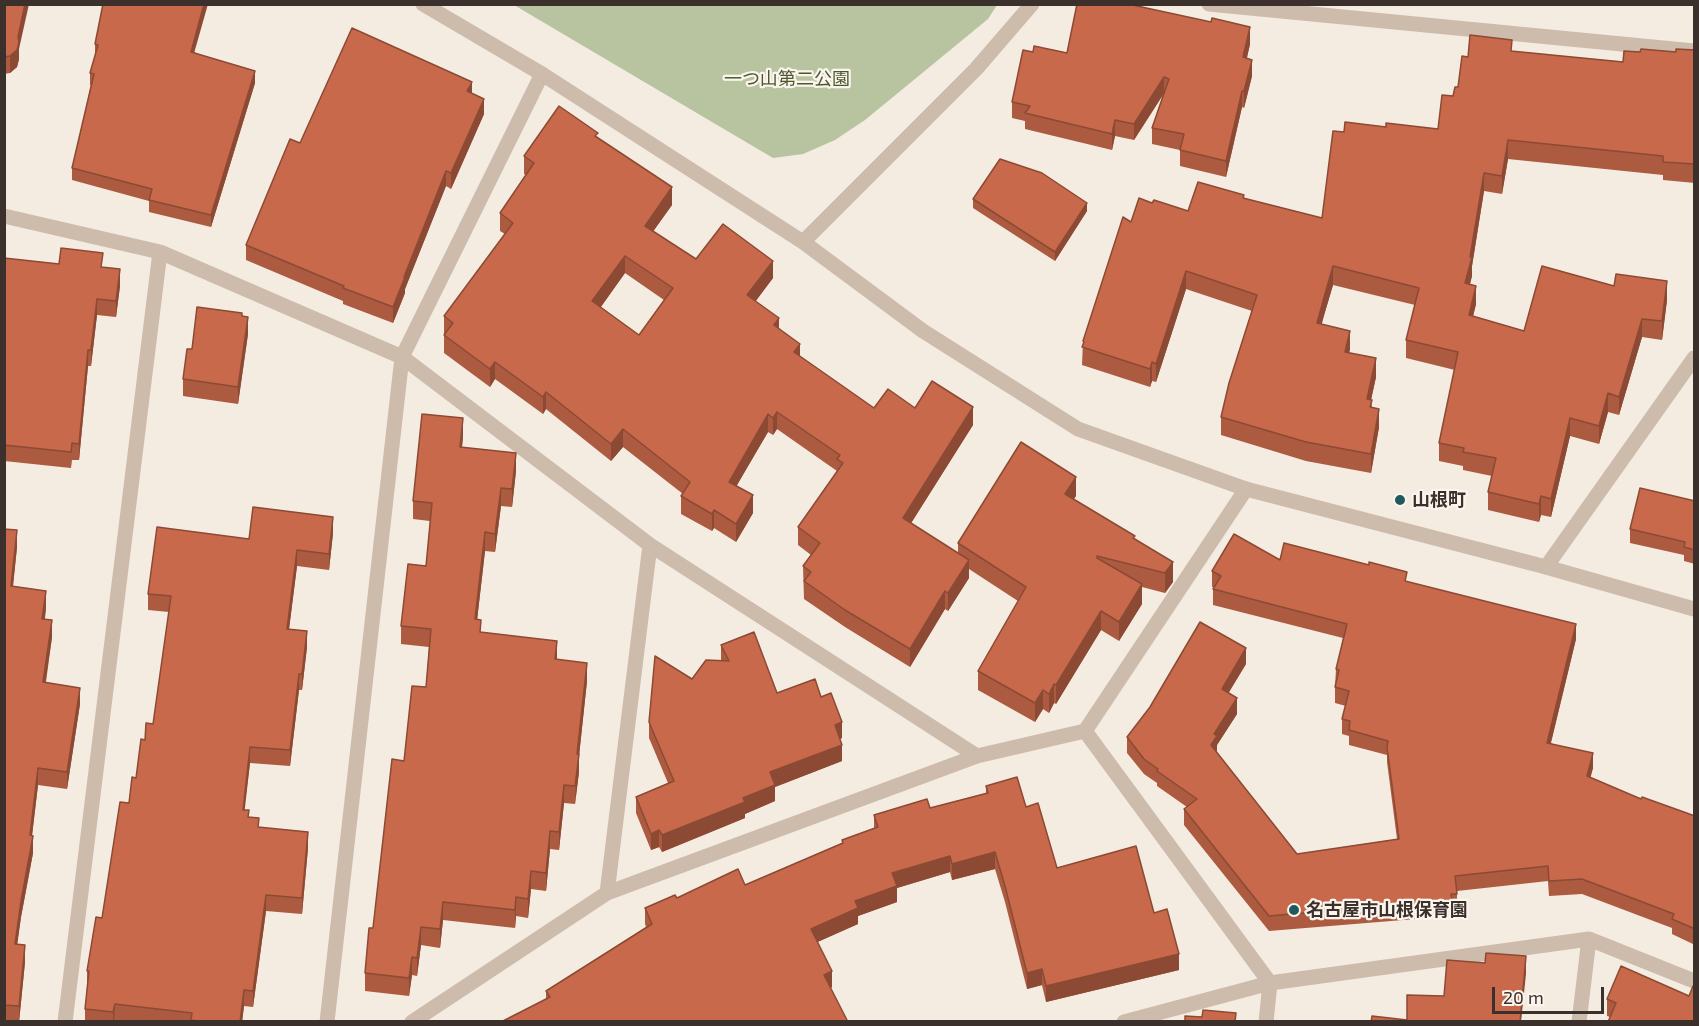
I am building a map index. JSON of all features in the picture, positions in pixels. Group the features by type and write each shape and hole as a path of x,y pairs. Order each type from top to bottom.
{"street":[{"path":"423,4 542,74 803,242 923,331 1078,429 1246,489 1546,567 1695,609"},
{"path":"803,242 976,69 1032,4"},
{"path":"1209,4 1695,51"},
{"path":"327,1022 402,357 542,74"},
{"path":"4,216 160,252 402,357 650,545 977,756"},
{"path":"65,1022 160,252"},
{"path":"1546,567 1695,358"},
{"path":"411,1022 607,893 977,756 1085,731 1246,489"},
{"path":"607,893 650,545"},
{"path":"1085,731 1270,983 1266,1022"},
{"path":"1579,1022 1589,939"},
{"path":"1124,1022 1270,983 1589,939 1695,981"}],"green space":[{"name":"一つ山第二公園","path":"514,5 997,5 988,19 865,120 835,140 803,154 773,158"}],"building":[{"path":"4,4 25,4 17,50 10,56 4,57"},
{"path":"103,4 204,4 191,52 255,71 211,215 149,200 152,189 72,168 94,74 90,73 98,45 95,44"},
{"path":"1077,4 1128,4 1211,22 1212,18 1250,27 1243,57 1252,60 1244,91 1242,91 1226,161 1180,150 1184,134 1152,128 1169,79 1164,77 1134,124 1115,120 1112,134 1025,113 1030,106 1012,102 1023,50 1033,52 1034,46 1067,53"},
{"path":"352,28 472,82 467,91 484,99 451,173 446,171 393,307 343,288 344,286 246,245 290,139 300,143"},
{"path":"1470,35 1512,40 1511,51 1623,62 1624,51 1695,50 1695,164 1663,162 1663,156 1508,140 1502,176 1484,173 1470,257 1472,257 1465,283 1476,286 1469,315 1524,331 1542,266 1614,286 1616,274 1667,281 1662,321 1642,319 1619,397 1608,393 1599,426 1570,418 1551,499 1541,496 1539,504 1488,492 1496,458 1463,452 1464,448 1439,443 1458,352 1406,340 1419,288 1333,266 1317,323 1350,331 1345,352 1376,358 1367,399 1372,400 1370,407 1379,409 1371,454 1306,442 1221,417 1229,383 1257,295 1186,271 1156,364 1152,362 1150,369 1082,347 1123,217 1131,222 1139,198 1152,203 1154,200 1188,211 1198,182 1244,195 1243,198 1322,218 1333,131 1344,132 1345,122 1386,127 1386,123 1438,129 1442,95 1453,96 1455,87 1458,87 1462,56 1468,57"},
{"path":"559,106 598,133 595,136 672,187 645,226 696,259 723,224 773,261 747,295 779,318 774,325 800,344 794,352 874,408 888,389 915,408 932,381 973,407 903,518 969,560 948,593 945,591 910,649 845,610 804,581 811,572 803,566 820,543 798,527 843,463 837,459 840,455 777,412 773,418 768,414 729,482 753,495 736,524 714,510 712,514 681,496 690,482 623,429 611,444 546,392 543,397 495,362 490,369 444,335 453,323 444,316 513,223 500,213 534,163 524,156","holes":["625,256 673,288 639,335 592,301"]},
{"path":"1000,159 1042,173 1087,203 1055,252 973,199"},
{"path":"61,248 103,253 101,267 120,269 116,301 97,299 91,350 88,350 79,444 72,443 71,452 4,445 4,258 59,264"},
{"path":"197,307 242,313 242,316 248,317 238,387 183,379 187,349 192,349"},
{"path":"422,414 463,418 460,447 516,453 512,489 501,488 495,534 485,532 475,619 481,620 480,632 557,641 555,659 587,663 575,786 564,785 559,832 550,831 546,873 531,871 528,899 516,897 515,910 443,902 440,929 421,927 417,958 412,957 409,978 365,973 369,928 373,928 392,759 404,761 412,686 426,687 431,629 401,626 408,564 426,566 432,503 413,501"},
{"path":"1021,442 1076,477 1065,494 1173,562 1165,573 1097,556 1142,584 1119,622 1101,611 1056,685 1054,684 1049,694 1043,690 1035,703 978,671 1026,587 958,543"},
{"path":"1640,488 1695,501 1695,550 1684,547 1685,542 1630,529"},
{"path":"253,507 333,517 329,554 297,550 287,629 307,631 302,674 299,674 290,750 250,747 243,810 249,810 248,817 259,818 258,827 308,832 302,898 266,895 253,991 244,990 240,1022 201,1022 191,1020 192,1013 115,1004 113,1012 85,1009 89,971 87,971 96,917 102,918 120,802 129,803 132,777 136,778 141,739 145,740 146,723 153,724 171,596 148,594 157,527 249,539"},
{"path":"4,529 17,530 11,586 46,591 42,619 52,620 43,682 80,688 67,772 38,768 30,835 33,836 15,944 25,945 19,1006 4,1005"},
{"path":"1234,534 1280,560 1284,543 1369,565 1369,562 1407,572 1405,581 1576,624 1547,743 1593,753 1587,776 1641,799 1642,797 1695,816 1695,929 1672,919 1674,914 1582,879 1549,881 1548,866 1455,876 1457,894 1451,894 1452,900 1269,916 1184,809 1197,799 1157,771 1158,769 1144,759 1127,737 1150,707 1200,622 1246,648 1222,689 1237,698 1214,734 1217,736 1211,745 1297,854 1399,839 1388,741 1349,730 1350,721 1342,719 1349,691 1335,687 1339,670 1336,669 1347,624 1213,589 1221,576 1212,571"},
{"path":"754,632 777,693 815,679 821,697 831,693 842,722 835,725 842,745 770,772 775,785 743,798 745,802 662,835 659,830 651,834 636,797 674,781 649,722 655,656 692,679 706,660 729,661 721,645"},
{"path":"1017,777 1026,807 1038,803 1057,868 1136,846 1154,913 1167,909 1179,954 1046,986 1042,969 1027,973 995,852 952,864 950,856 892,873 897,886 855,901 858,908 811,929 832,971 824,975 848,1022 501,1022 550,997 546,991 652,924 645,908 675,895 677,898 738,869 745,885 843,843 842,840 878,827 874,815 927,799 930,808 988,793 986,786"},
{"path":"1486,953 1526,956 1520,1022 1371,1022 1372,1016 1407,1020 1407,995 1444,996 1447,960 1485,963"},
{"path":"1621,966 1689,996 1693,986 1695,987 1695,1022 1608,1022 1616,1003 1607,999"},
{"path":"1203,1010 1236,1013 1235,1022 1185,1022 1185,1016 1202,1017"}],"place":[{"name":"山根町","path":"1400,500"},
{"name":"名古屋市山根保育園","path":"1294,910"}]}
